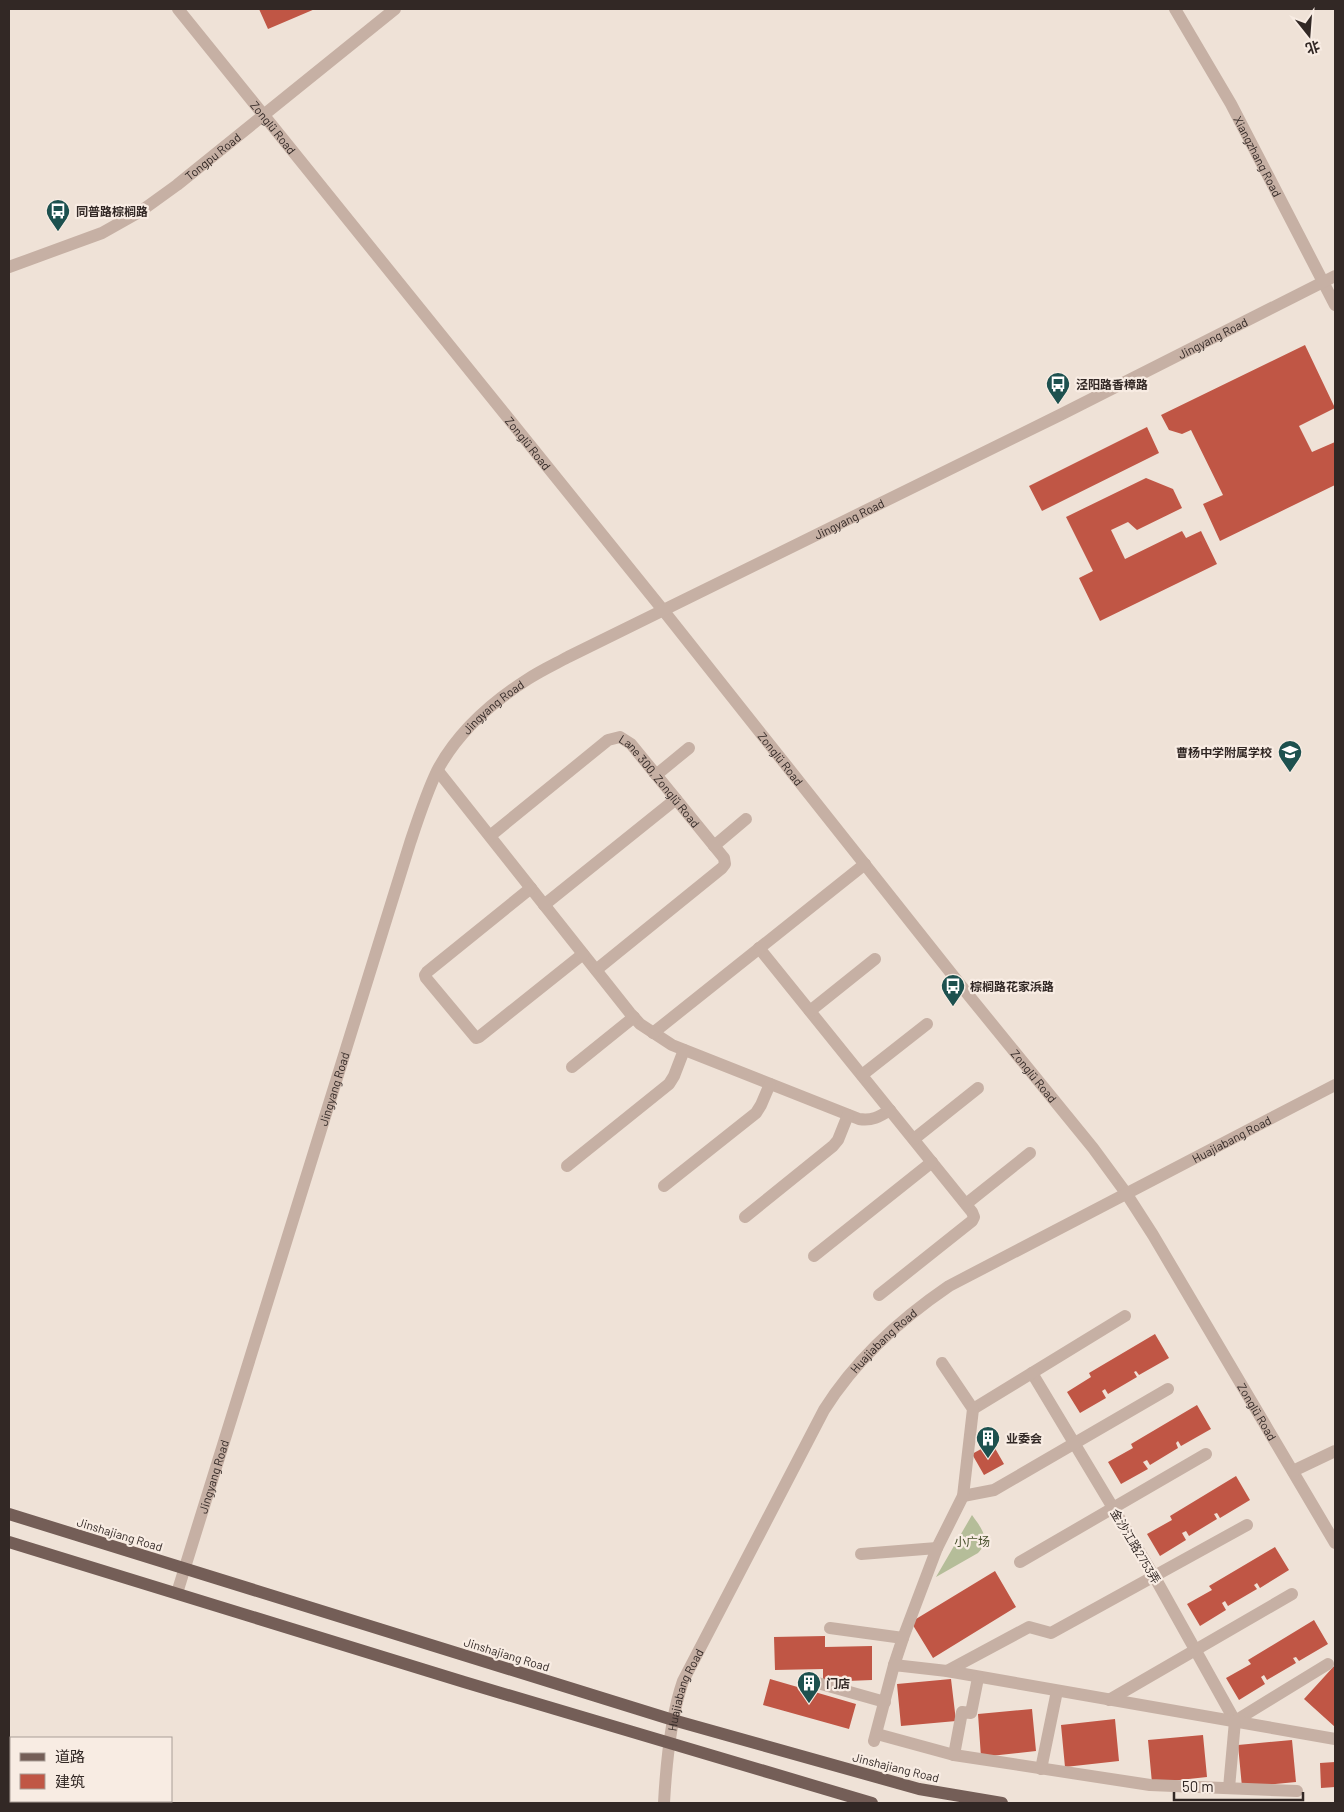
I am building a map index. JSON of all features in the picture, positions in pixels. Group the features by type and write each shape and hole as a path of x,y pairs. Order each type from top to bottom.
{"main road":[{"name":"Jinshajiang Road","path":"9,1514 673,1720 919,1789 1002,1803"},
{"path":"9,1542 670,1744 872,1803"}],"street":[{"name":"Zonglü Road","path":"178,9 663,610 970,997 1093,1148 1126,1193 1153,1235 1335,1542"},
{"name":"Tongpu Road","path":"9,267 102,233 141,211 177,185 394,9"},
{"name":"Xiangzhang Road","path":"1175,9 1231,104 1335,305"},
{"name":"Jingyang Road","path":"177,1593 410,843 438,771 451,749 470,725 496,702 528,678 1062,414 1335,276"},
{"name":"Lane 300, Zonglü Road","path":"490,836 608,740 620,737 631,744 724,858 725,864 722,868 596,970"},
{"path":"656,775 689,748"},
{"path":"438,771 634,1017 653,1033 672,1045 848,1115 869,1121 890,1110"},
{"path":"544,905 676,799"},
{"path":"714,846 746,820"},
{"path":"653,1033 866,864"},
{"path":"531,888 427,972 426,978 476,1038 480,1037 583,954"},
{"path":"760,948 966,1204 974,1217 972,1221 879,1295"},
{"path":"810,1011 875,959"},
{"path":"572,1067 634,1017"},
{"path":"862,1075 927,1024"},
{"path":"566,1166 669,1084 684,1050"},
{"path":"664,1186 756,1113 770,1084"},
{"name":"Huajiabang Road","path":"664,1803 673,1720 679,1694 687,1673 813,1430 835,1393 849,1374 906,1317 948,1286 1335,1085"},
{"path":"914,1139 978,1088"},
{"path":"745,1217 833,1146 838,1140 848,1115"},
{"path":"966,1204 1030,1153"},
{"path":"814,1256 932,1162"},
{"path":"973,1409 1125,1316"},
{"path":"942,1363 973,1409 963,1496 937,1548 903,1638 875,1737 954,1755 1150,1785 1297,1791"},
{"name":"金沙江路2753弄","path":"1032,1373 1154,1576 1235,1721"},
{"path":"963,1496 994,1490 1168,1388"},
{"path":"1293,1472 1335,1450"},
{"path":"1020,1562 1206,1454"},
{"path":"947,1671 1029,1626 1051,1633 1246,1525"},
{"path":"861,1554 937,1548"},
{"path":"1109,1700 1292,1594"},
{"path":"830,1628 903,1638"},
{"path":"1235,1721 1328,1664"},
{"path":"894,1665 947,1671 978,1678 1335,1739"},
{"path":"954,1755 962,1712 971,1713 978,1678"},
{"path":"807,1680 885,1702"},
{"path":"1041,1769 1057,1691"},
{"path":"1229,1788 1235,1721"}],"green space":[{"name":"小广场","path":"972,1515 984,1534 982,1548 978,1553 936,1577"}],"building":[{"path":"259,9 315,9 268,29"},
{"path":"1305,345 1335,408 1299,426 1312,452 1335,442 1335,485 1220,541 1203,504 1223,495 1191,430 1182,434 1169,430 1161,415"},
{"path":"1147,427 1159,453 1042,511 1029,486"},
{"path":"1146,478 1173,489 1182,508 1137,530 1128,522 1111,530 1125,559 1182,531 1186,538 1201,531 1217,564 1100,621 1079,578 1093,571 1066,517"},
{"path":"1155,1334 1169,1358 1139,1375 1136,1371 1134,1372 1137,1377 1108,1394 1105,1389 1102,1391 1106,1398 1080,1413 1067,1392 1091,1377 1089,1373"},
{"path":"1197,1405 1211,1429 1181,1446 1178,1441 1176,1443 1178,1448 1150,1465 1147,1460 1143,1462 1148,1469 1121,1484 1108,1462 1133,1448 1131,1444"},
{"name":"业委会","path":"992,1443 1004,1464 984,1475 972,1454"},
{"path":"1236,1476 1250,1500 1220,1518 1217,1513 1214,1514 1217,1519 1189,1536 1186,1531 1182,1533 1186,1540 1160,1556 1147,1534 1172,1520 1170,1516"},
{"path":"1275,1547 1289,1570 1260,1588 1257,1583 1254,1585 1257,1589 1228,1606 1225,1601 1222,1603 1226,1610 1200,1626 1187,1604 1212,1590 1209,1586"},
{"path":"995,1571 1016,1607 933,1658 911,1622"},
{"path":"1314,1620 1328,1644 1299,1661 1296,1657 1293,1658 1296,1663 1267,1680 1264,1675 1261,1677 1265,1684 1239,1700 1226,1678 1251,1664 1248,1660"},
{"path":"825,1636 825,1647 872,1646 872,1680 823,1682 823,1669 775,1670 774,1637"},
{"path":"1335,1665 1335,1727 1304,1699"},
{"name":"门店","path":"770,1679 856,1704 849,1729 763,1705"},
{"path":"951,1679 956,1721 901,1726 897,1684"},
{"path":"1032,1709 1036,1751 981,1757 978,1714"},
{"path":"1115,1719 1119,1761 1065,1767 1061,1725"},
{"path":"1203,1735 1207,1777 1152,1783 1148,1740"},
{"path":"1292,1740 1296,1782 1242,1787 1238,1745"},
{"path":"1335,1762 1335,1787 1321,1788 1320,1763"}],"place":[{"name":"同普路棕榈路","path":"58,232"},
{"name":"泾阳路香樟路","path":"1058,405"},
{"name":"曹杨中学附属学校","path":"1290,773"},
{"name":"棕榈路花家浜路","path":"953,1007"},
{"name":"业委会","path":"988,1459"},
{"name":"门店","path":"809,1704"}]}
